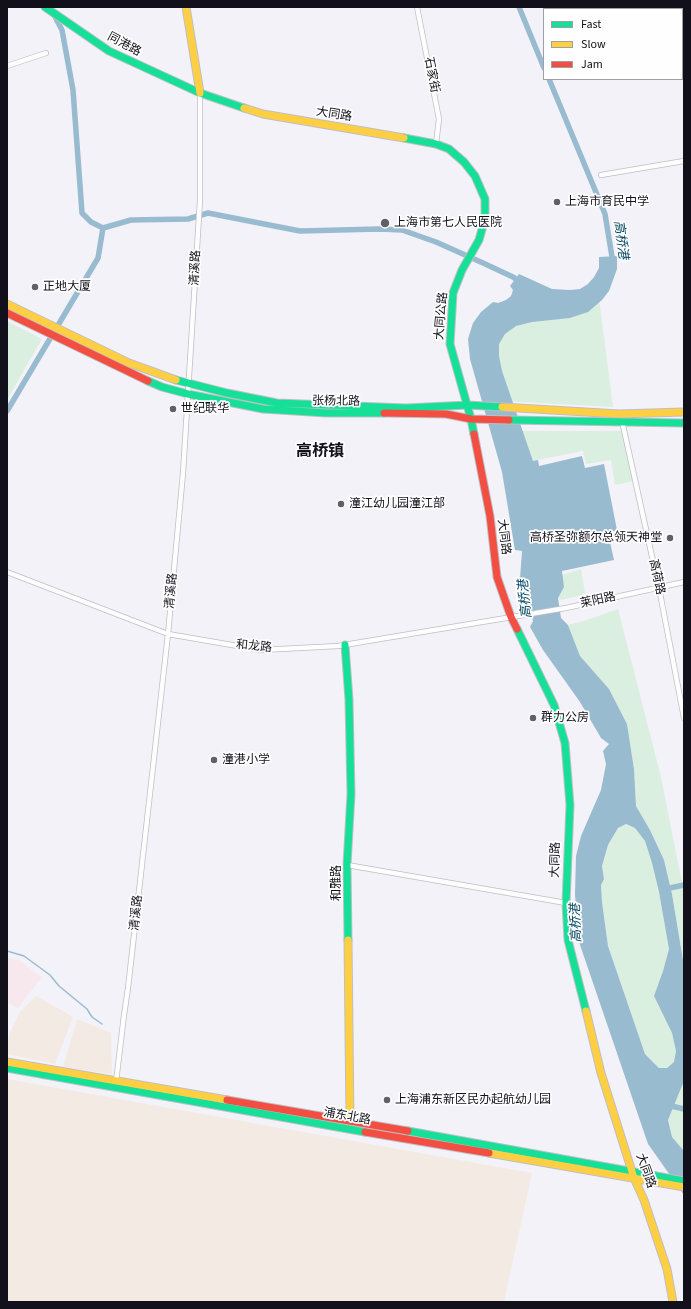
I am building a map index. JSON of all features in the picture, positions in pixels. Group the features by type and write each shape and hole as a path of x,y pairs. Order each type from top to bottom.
{"main road":[{"name":"同港路","path":"45,7 109,51 200,93"},
{"path":"186,7 200,93"},
{"name":"大同路","path":"200,93 263,114 436,144 450,148 475,176 485,198 485,219 479,240"},
{"name":"大同公路","path":"471,419 450,344 453,293 462,270 479,240"},
{"name":"张杨北路","path":"7,304 129,363 168,378 226,393 277,403 406,408 468,405 619,414 684,412"},
{"name":"张杨北路","path":"7,313 46,333 162,387 188,394 263,409 326,413 446,414 484,420 684,422"},
{"name":"大同路","path":"471,419 490,516 497,577 554,705 565,743 570,805 566,903 568,940 601,1073 634,1178 644,1200 667,1270 672,1302"},
{"name":"和雅路","path":"344,645 348,693 351,794 347,865 350,1121"},
{"name":"浦东北路","path":"7,1062 116,1084 684,1187"},
{"name":"浦东北路","path":"7,1068 350,1121 684,1181"}],"street":[{"name":"石家街","path":"417,7 439,119 436,144"},
{"path":"7,66 46,53"},
{"name":"清溪路","path":"116,1084 168,634 189,383 200,200 200,93"},
{"path":"601,175 684,160"},
{"name":"高荷路","path":"619,414 659,588 684,718"},
{"name":"和龙路","path":"7,572 168,634 261,650 344,645 515,616"},
{"name":"莱阳路","path":"515,616 566,608 684,582"},
{"path":"347,865 566,903"}],"shaded area":[{"path":"7,957 20,961 42,977 18,1008 7,1002"},
{"path":"36,996 73,1017 55,1064 7,1054 9,1035 20,1012"},
{"path":"77,1019 111,1033 112,1074 63,1067"},
{"path":"7,1079 532,1173 504,1302 7,1302"}],"green space":[{"path":"599,299 613,407 502,401 489,351 509,320"},
{"path":"7,321 42,339 7,400"},
{"path":"522,431 622,431 625,439 633,481 615,485 611,460 586,464 583,451 533,461"},
{"path":"581,569 585,593 561,600 558,598 564,587 562,575"},
{"path":"618,609 661,777 684,893 684,966 672,894 664,860 650,830 636,806 634,769 627,724 609,689 580,656 568,625"},
{"path":"626,824 635,828 645,841 659,892 669,949 654,996 672,1033 676,1051 674,1062 667,1068 659,1068 645,1054 608,946 602,902 601,884 604,879 602,866 608,845 618,828"},
{"path":"684,1081 684,1151 672,1137 668,1120"}],"water":[{"path":"617,256 617,269 609,291 602,300 588,312 570,318 532,322 516,326 505,334 499,344 499,356 502,371 533,461 538,460 539,466 582,456 585,468 604,464 617,530 608,533 614,560 562,571 564,587 558,598 561,618 568,625 580,656 609,689 627,724 634,769 636,806 650,830 664,860 672,894 684,966 684,1081 668,1120 672,1137 684,1151 684,1195 648,1144 578,939 575,894 576,856 581,836 601,790 606,764 603,751 609,744 601,738 580,702 543,650 530,627 533,621 529,603 519,592 522,551 515,550 502,472 470,359 468,339 473,323 481,312 493,302 498,303 511,296 513,290 510,286 519,274 552,289 580,289 588,284 594,277 599,268 599,257","holes":["626,824 635,828 645,841 652,863 659,892 669,949 654,996 672,1033 676,1051 674,1062 667,1068 659,1068 645,1054 608,946 602,902 601,885 604,879 602,866 608,845 618,828"]}],"waterway":[{"name":"高桥港","path":"519,7 543,66"},
{"path":"53,13 62,30 73,90 82,213 91,222 103,228 131,220 188,219 208,213 300,231 379,229 402,230 436,242 513,277 521,283"},
{"name":"高桥港","path":"549,80 605,214 613,263"},
{"path":"7,411 98,258 103,228"},
{"path":"665,889 684,885"},
{"path":"7,951 24,956 50,975 59,986 87,1009 92,1017 102,1024"},
{"path":"667,1105 684,1109"}],"traffic: fast":[{"path":"45,7 109,51 200,93 244,108"},
{"path":"404,138 436,144 449,149 464,162 475,176 485,199 485,219 479,240 462,270 453,293 450,344 474,434"},
{"path":"176,380 227,393 277,403 406,408 468,405 502,407"},
{"path":"148,381 162,387 188,394 263,409 326,413 384,413"},
{"path":"509,420 684,423"},
{"path":"517,629 554,705 565,743 570,805 566,903 568,940 586,1011"},
{"path":"345,645 349,700 351,794 347,865 348,940"},
{"path":"7,1068 365,1132"},
{"path":"408,1131 684,1181"}],"traffic: slow":[{"path":"186,7 200,93"},
{"path":"244,108 263,114 404,138"},
{"path":"7,304 129,363 176,380"},
{"path":"502,407 619,414 684,412"},
{"path":"348,940 350,1121"},
{"path":"586,1011 601,1073 634,1178 644,1200 667,1269 673,1302"},
{"path":"7,1062 227,1100"},
{"path":"489,1153 684,1187"}],"traffic: jam":[{"path":"7,313 148,381"},
{"path":"384,413 446,414 471,419 509,420"},
{"path":"474,434 490,516 497,577 511,617 517,629"},
{"path":"227,1100 408,1131"},
{"path":"365,1132 489,1153"}],"place":[{"name":"上海市育民中学","path":"557,202"},
{"name":"上海市第七人民医院","path":"385,223"},
{"name":"正地大厦","path":"35,287"},
{"name":"世纪联华","path":"173,409"},
{"name":"潼江幼儿园潼江部","path":"341,504"},
{"name":"高桥圣弥额尔总领天神堂","path":"670,538"},
{"name":"群力公房","path":"533,718"},
{"name":"潼港小学","path":"214,760"},
{"name":"上海浦东新区民办起航幼儿园","path":"387,1100"}],"district":[{"name":"高桥镇","path":"320,452"}]}
